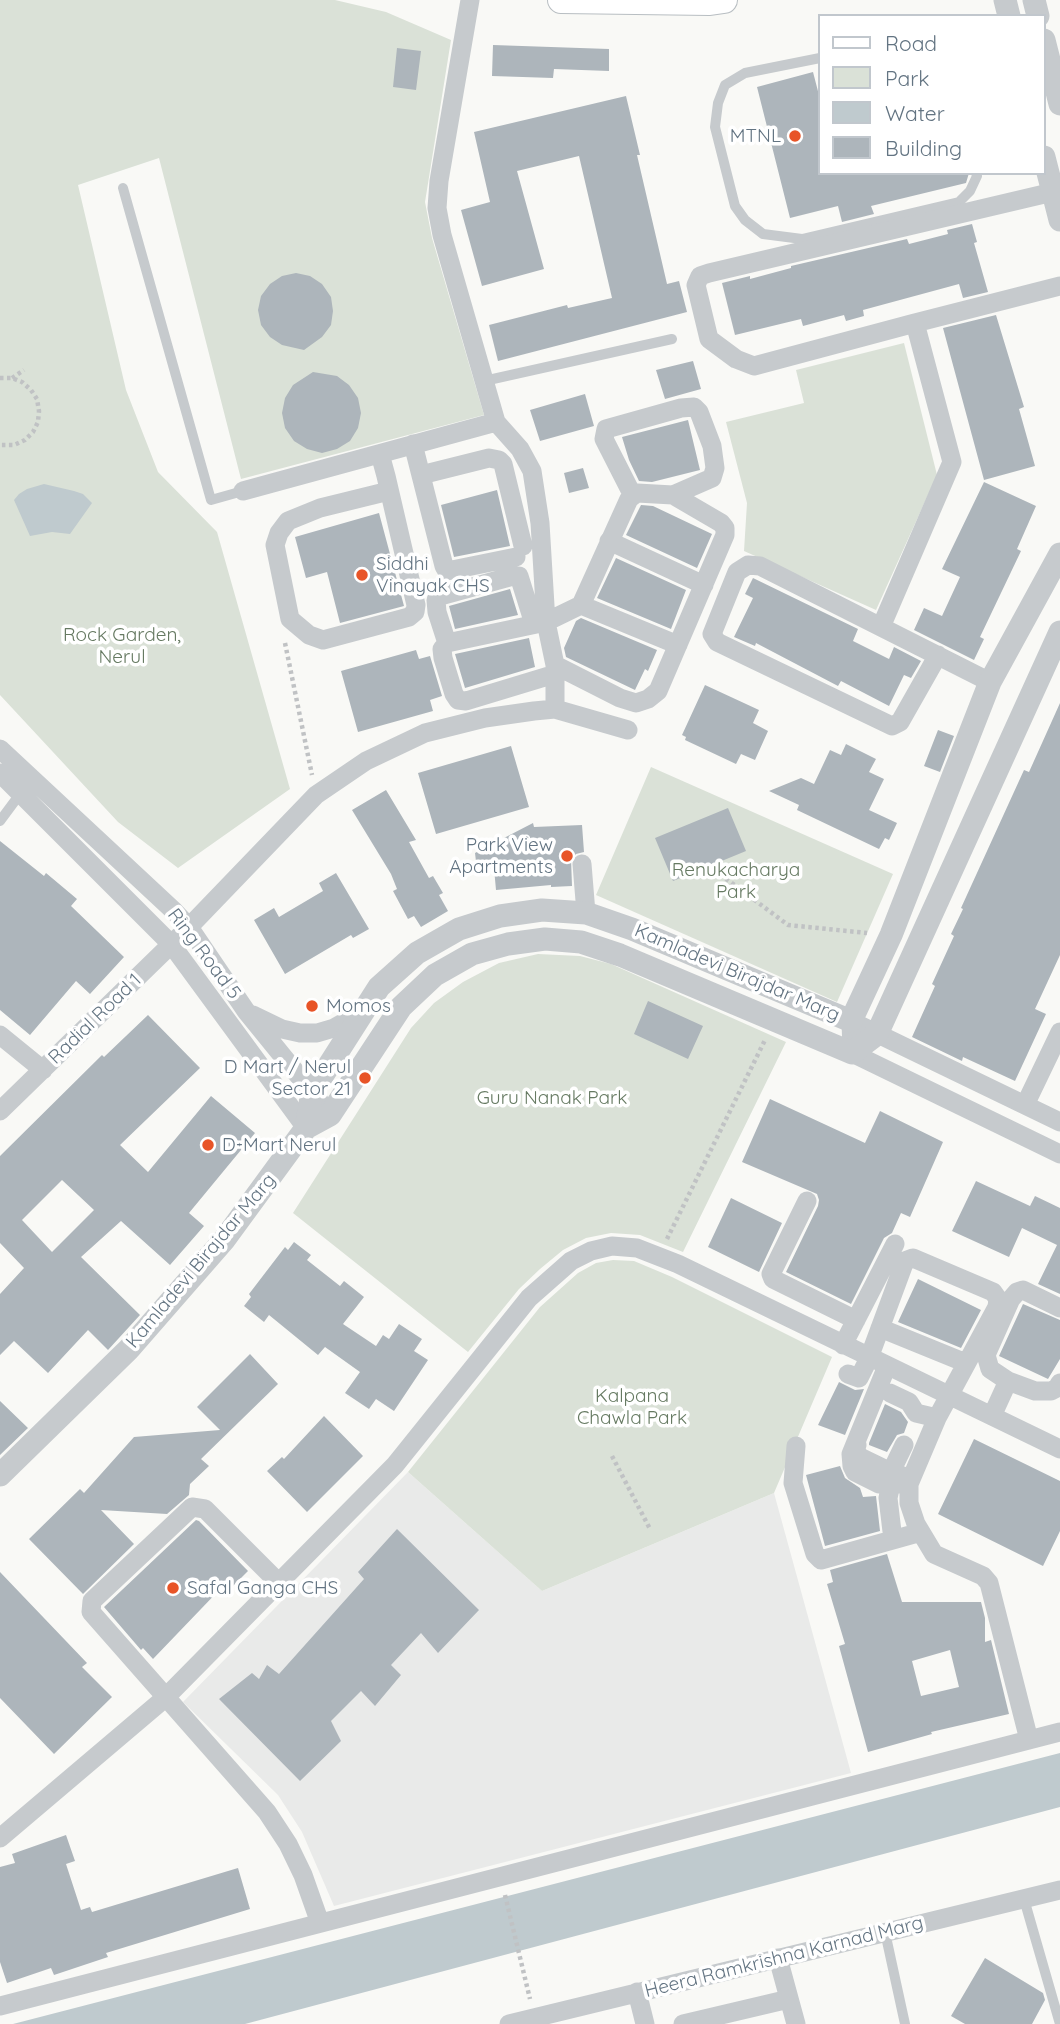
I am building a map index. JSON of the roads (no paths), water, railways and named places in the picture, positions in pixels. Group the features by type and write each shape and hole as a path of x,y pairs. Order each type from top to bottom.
{"main road":[{"path":"561,0 724,0"}],"street":[{"path":"470,0 439,181 437,208 442,236 496,422 520,449 532,471 540,523 540,623"},
{"path":"1046,48 1060,104"},
{"path":"1046,165 1060,220"},
{"path":"1053,192 709,273 700,276 696,285 709,339 736,359 754,366 1060,286"},
{"path":"881,627 952,462 915,323"},
{"path":"633,496 604,439 606,429 669,411 694,407 699,412 712,446 715,468 712,478 673,495"},
{"path":"243,491 496,422"},
{"path":"414,444 421,475 444,566 447,570 519,552 503,464 499,460 489,458 421,475"},
{"path":"380,454 389,491 416,605 415,612 409,617 323,640 309,635 290,619 275,545 283,528 288,521 320,508 389,491"},
{"path":"637,493 673,495 725,528 659,691 648,699 636,703 620,698 555,669 466,701 458,700 443,658 442,649 447,643 540,623 581,606 628,499 637,493"},
{"path":"283,528 293,564"},
{"path":"609,541 704,585"},
{"name":"Kamladevi Birajdar Marg","path":"306,1128 312,1092 379,988 417,953 459,929 500,916 542,911 586,913 632,929 851,1021 891,935 990,682 1060,554"},
{"path":"938,655 900,722 892,726 717,642 712,634 737,572 748,565 760,566 938,655 990,682"},
{"path":"447,643 437,612 436,600 440,596 519,576 540,623 555,669 555,709 628,730"},
{"path":"581,606 678,645"},
{"path":"852,1054 877,1034 1060,632"},
{"name":"Radial Road 1","path":"0,1111 189,927 316,795 366,761 425,733 485,718 555,709"},
{"name":"Ring Road 5","path":"0,749 27,787 171,944 306,1128"},
{"name":"Ring Road 5","path":"0,773 27,787 174,911 189,927 246,1011 330,1115"},
{"path":"582,863 586,913"},
{"name":"Kamladevi Birajdar Marg","path":"0,1475 129,1349 178,1295 255,1199 306,1128 330,1115 401,1007 436,975 472,954 508,944 545,939 581,942 620,955 852,1054"},
{"path":"246,1011 282,1030 317,1033 334,1028 364,1010"},
{"path":"852,1054 851,1021 1060,1122"},
{"path":"1025,1105 1060,1032"},
{"path":"0,1035 43,1070"},
{"path":"852,1054 1060,1154"},
{"path":"807,1201 771,1274 773,1279 856,1320"},
{"path":"843,1345 894,1244"},
{"path":"0,1838 165,1698 395,1465 529,1298 571,1261 591,1251 612,1246 637,1248 1060,1449"},
{"path":"893,1540 888,1498 901,1479 937,1418 997,1307 998,1299 993,1292 913,1258 905,1261 901,1268 880,1328 878,1362 850,1454 855,1472 871,1482 901,1479"},
{"path":"1060,1308 1023,1290 1017,1292 1011,1299 986,1355 990,1369 1008,1381 1035,1391 1051,1391 1060,1383"},
{"path":"880,1328 966,1363"},
{"path":"848,1374 859,1378 878,1362"},
{"path":"992,1416 1008,1381"},
{"path":"890,1394 909,1402 916,1413 937,1418"},
{"path":"857,1445 855,1450 860,1457 901,1479"},
{"path":"904,1445 901,1479 916,1524 934,1554 983,1576 989,1583 1029,1740"},
{"path":"796,1446 793,1483 815,1554 821,1560 921,1532"},
{"path":"279,1583 205,1508 192,1507 92,1601 91,1612 267,1812 288,1844 303,1875 320,1923"},
{"path":"0,2006 1060,1732"},
{"name":"Heera Ramkrishna Karnad Marg","path":"518,2022 1060,1890"},
{"path":"778,1958 796,2024"},
{"path":"637,1992 645,2024"},
{"path":"682,2024 789,1999"}],"lane":[{"path":"818,58 744,73 725,85 718,103 715,127 735,206 745,219 763,234 802,239 959,202 970,191 977,175"},
{"path":"123,188 211,500 243,491"},
{"path":"484,381 672,339"},
{"path":"0,821 27,787"},
{"path":"1024,1899 1060,2024"},
{"path":"886,1932 905,2024"}],"water":[{"path":"44,484 83,494 92,503 70,534 52,532 30,536 14,500 27,489"},
{"path":"1060,1753 1060,1807 245,2024 13,2024"}],"place":[{"name":"MTNL","path":"795,136"},
{"name":"Siddhi Vinayak CHS","path":"362,575"},
{"name":"Park View Apartments","path":"567,856"},
{"name":"Momos","path":"312,1006"},
{"name":"D Mart / Nerul Sector 21","path":"365,1078"},
{"name":"D-Mart Nerul","path":"208,1145"},
{"name":"Safal Ganga CHS","path":"173,1588"}],"park label":[{"name":"Rock Garden, Nerul","path":"122,646"},
{"name":"Renukacharya Park","path":"736,881"},
{"name":"Guru Nanak Park","path":"552,1098"},
{"name":"Kalpana Chawla Park","path":"632,1407"}]}
